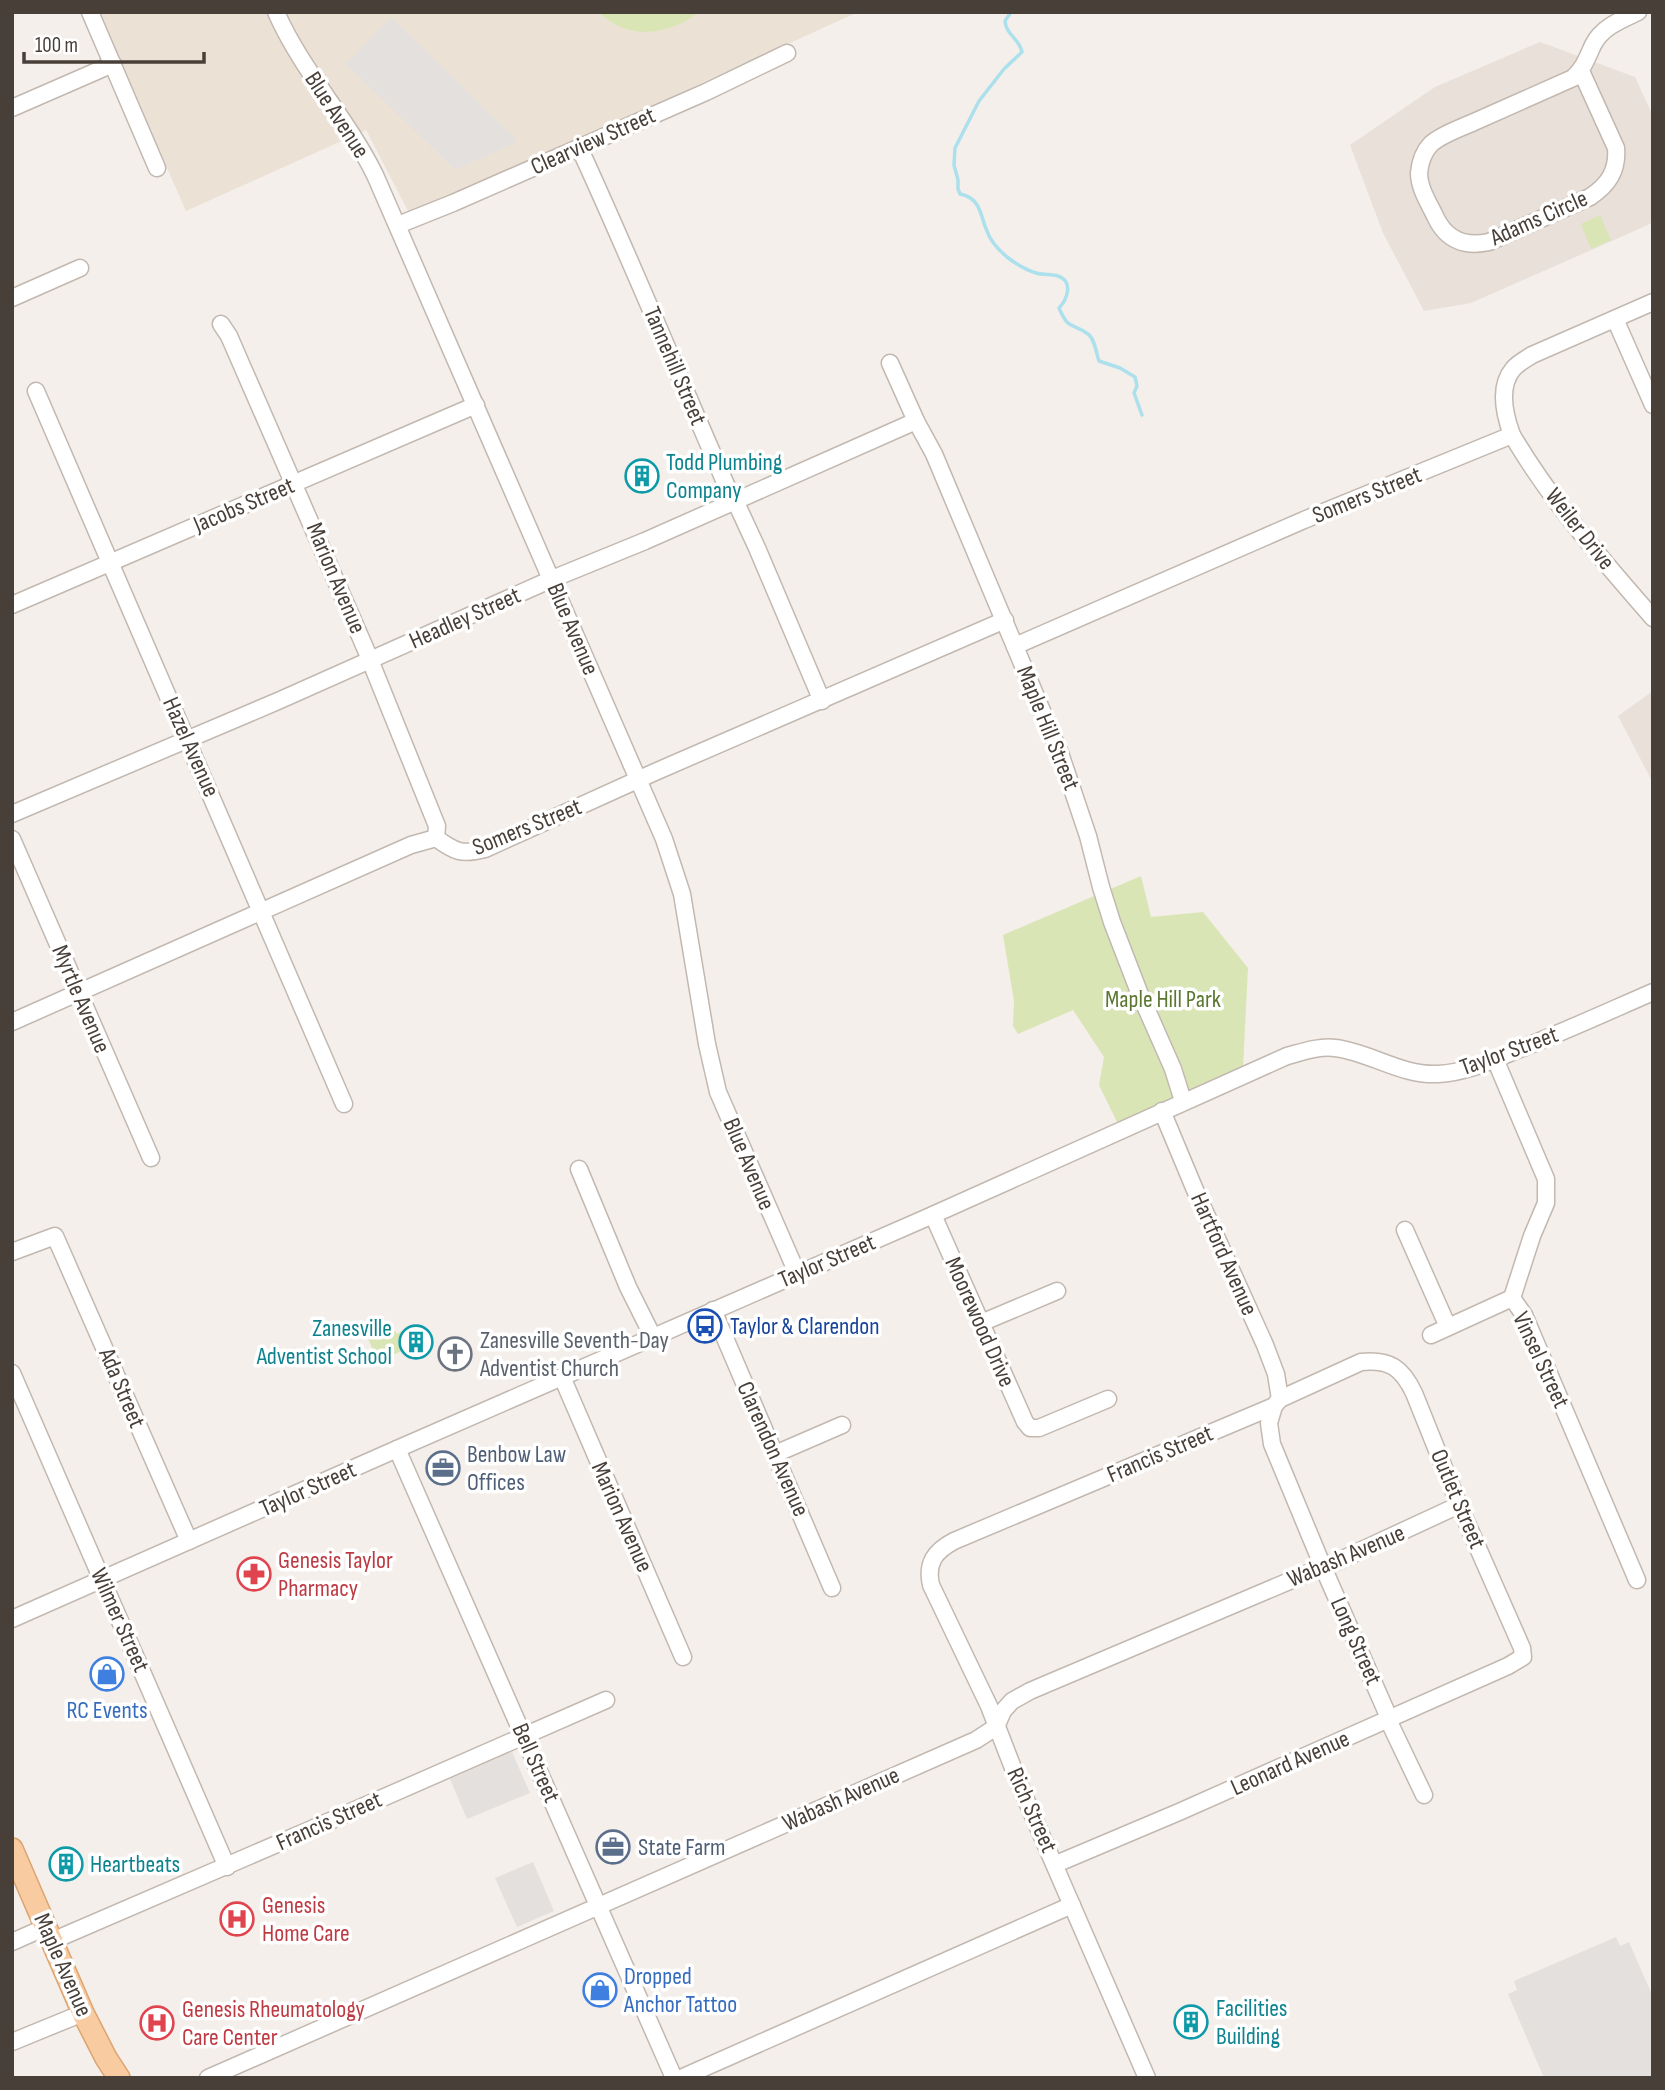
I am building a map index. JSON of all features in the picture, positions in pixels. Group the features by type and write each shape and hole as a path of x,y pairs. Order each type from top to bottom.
{"main road":[{"name":"Maple Avenue","path":"12,1849 83,2012 119,2078"}],"street":[{"path":"90,12 157,168"},
{"name":"Blue Avenue","path":"276,12 300,58 366,157 398,225 664,839 682,894 708,1054 718,1092 797,1273"},
{"path":"1580,71 1594,43 1605,30 1638,12"},
{"name":"Clearview Street","path":"398,225 706,92 787,53"},
{"path":"12,108 113,64"},
{"name":"Adams Circle","path":"1580,71 1616,148 1617,159 1612,176 1602,189 1590,197 1489,242 1476,245 1461,243 1449,237 1440,226 1421,186 1419,173 1426,151 1433,142 1573,78 1580,71"},
{"name":"Tannehill Street","path":"579,147 822,701"},
{"path":"12,298 80,268"},
{"path":"1512,435 1506,419 1504,399 1511,372 1532,355 1653,302"},
{"path":"1615,319 1653,405"},
{"name":"Marion Avenue","path":"221,324 229,336 295,483 366,650 437,826 436,838"},
{"name":"Maple Hill Street","path":"891,363 929,444 1061,756 1088,836 1112,922 1173,1069 1183,1101"},
{"name":"Hazel Avenue","path":"36,391 344,1104"},
{"name":"Jacobs Street","path":"12,604 476,405"},
{"name":"Headley Street","path":"12,814 916,421"},
{"name":"Weiler Drive","path":"1512,435 1572,520 1653,618"},
{"name":"Somers Street","path":"1015,646 1304,520 1512,435"},
{"name":"Somers Street","path":"12,1022 411,845 436,838 452,850 471,853 485,849 1005,620"},
{"name":"Myrtle Avenue","path":"12,839 150,1158"},
{"name":"Taylor Street","path":"12,1619 933,1215 1287,1056 1319,1048 1333,1048 1408,1070 1439,1074 1462,1070 1545,1040 1653,992"},
{"name":"Vinsel Street","path":"1495,1059 1546,1179 1546,1202 1511,1298 1524,1315 1637,1580"},
{"name":"Hartford Avenue","path":"1162,1111 1265,1345 1276,1374 1277,1403"},
{"path":"579,1169 628,1287 653,1337"},
{"name":"Moorewood Drive","path":"933,1215 1030,1428 1040,1428 1108,1399"},
{"path":"1405,1230 1448,1328"},
{"name":"Ada Street","path":"12,1252 55,1236 189,1541"},
{"path":"981,1323 1057,1291"},
{"path":"1431,1335 1511,1298"},
{"name":"Clarendon Avenue","path":"713,1310 832,1588"},
{"name":"Francis Street","path":"944,1546 1277,1403 1361,1362 1373,1361"},
{"name":"Outlet Street","path":"1373,1361 1396,1368 1408,1381 1522,1648 1522,1657"},
{"name":"Wilmer Street","path":"12,1373 227,1867"},
{"name":"Marion Avenue","path":"562,1377 683,1657"},
{"name":"Long Street","path":"1277,1403 1269,1423 1272,1444 1424,1795"},
{"path":"775,1454 842,1425"},
{"name":"Bell Street","path":"397,1449 674,2078"},
{"name":"Wabash Avenue","path":"208,2078 975,1740 996,1727 1003,1711 1012,1701 1030,1690 1323,1567 1459,1505"},
{"name":"Rich Street","path":"944,1546 933,1557 929,1577 931,1585 989,1706 1024,1796 1056,1864 1147,2078"},
{"name":"Leonard Avenue","path":"1056,1864 1389,1719 1508,1666 1522,1657"},
{"name":"Francis Street","path":"12,1942 49,1934 227,1867 606,1700"},
{"path":"681,2078 1072,1905"},
{"path":"12,2042 83,2012"}],"shaded area":[{"path":"98,12 858,12 429,207 408,211 366,130 186,211"},
{"path":"391,17 517,140 513,144 455,170 346,64"},
{"path":"1540,42 1635,77 1653,116 1653,221 1471,303 1424,311 1383,233 1350,145 1435,87"},
{"path":"1653,691 1653,783 1618,716"},
{"path":"512,1752 530,1793 467,1819 450,1779"},
{"path":"533,1862 554,1911 517,1927 495,1878"},
{"path":"1616,1937 1620,1946 1629,1942 1653,1997 1653,2078 1544,2078 1508,1994 1517,1990 1514,1981"}],"green space":[{"path":"599,12 699,12 675,26 649,32 623,28 610,22"},
{"path":"1600,215 1611,240 1591,249 1581,224"},
{"name":"Maple Hill Park","path":"1141,876 1151,917 1203,912 1248,968 1243,1068 1118,1124 1099,1085 1104,1057 1073,1010 1018,1034 1013,1026 1014,1001 1003,935"},
{"path":"381,1326 385,1335 401,1331 408,1348 393,1355 394,1360 380,1367 367,1336"}],"waterway":[{"path":"1011,12 1005,21 1006,26 1022,52 1004,69 979,101 955,148 954,165 958,189 960,194 976,203 990,238 1007,257 1039,274 1063,278 1067,291 1059,308 1062,315 1068,323 1090,336 1099,361 1120,368 1135,377 1137,386 1134,393 1142,415"}],"place":[{"name":"Todd Plumbing Company","path":"642,476"},
{"name":"Taylor & Clarendon","path":"705,1326"},
{"name":"Zanesville Adventist School","path":"416,1342"},
{"name":"Zanesville Seventh-Day Adventist Church","path":"455,1354"},
{"name":"Benbow Law Offices","path":"443,1468"},
{"name":"Genesis Taylor Pharmacy","path":"254,1574"},
{"name":"RC Events","path":"107,1674"},
{"name":"State Farm","path":"613,1847"},
{"name":"Heartbeats","path":"66,1864"},
{"name":"Genesis Home Care","path":"237,1919"},
{"name":"Dropped Anchor Tattoo","path":"600,1990"},
{"name":"Facilities Building","path":"1191,2022"},
{"name":"Genesis Rheumatology Care Center","path":"157,2023"}]}
